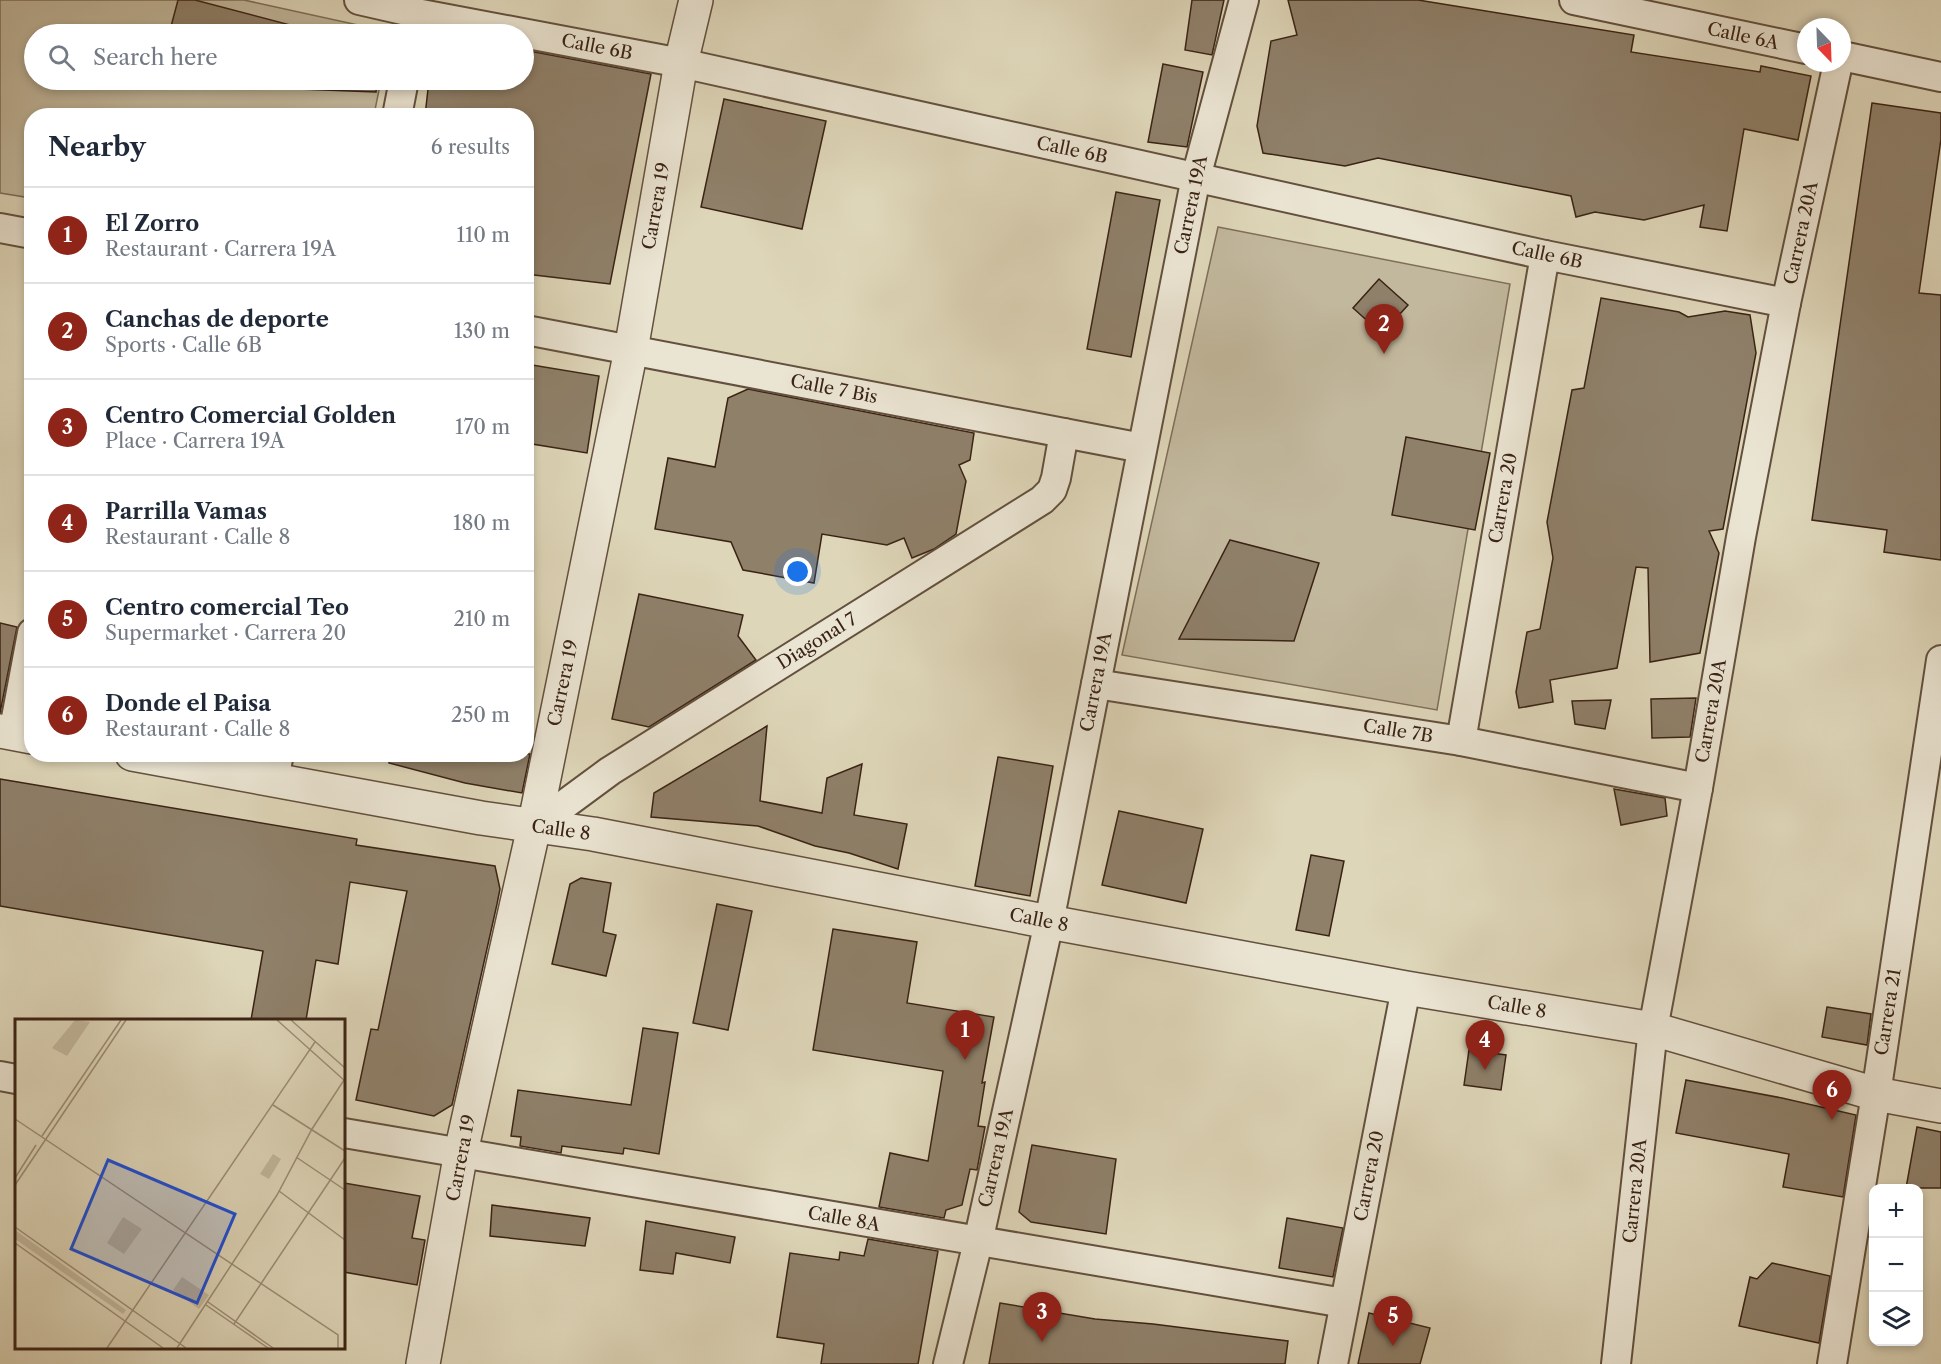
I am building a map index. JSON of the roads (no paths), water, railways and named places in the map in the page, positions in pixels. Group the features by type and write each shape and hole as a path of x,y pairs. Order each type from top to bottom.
{"street":[{"name":"Calle 6B","path":"358,0 416,16 461,24"},
{"name":"Carrera 19","path":"423,1364 461,1152 534,826 631,350 681,63 696,0"},
{"name":"Carrera 19A","path":"948,1364 978,1242 1049,922 1196,177 1244,0"},
{"name":"Calle 6A","path":"1574,0 1797,47"},
{"name":"Calle 6B","path":"534,37 681,63 1545,255 1786,303"},
{"path":"1851,58 1941,77"},
{"name":"Carrera 20A","path":"1616,1364 1653,1029 1698,788 1741,537 1786,303 1836,72"},
{"path":"399,108 402,90"},
{"path":"0,228 24,232"},
{"name":"Carrera 20","path":"1461,741 1545,255"},
{"name":"Calle 7 Bis","path":"534,332 1142,448"},
{"name":"Diagonal 7","path":"534,826 610,771 1042,500 1052,490 1056,478 1064,433"},
{"name":"Carrera 21","path":"1832,1364 1876,1094 1941,660"},
{"path":"15,734 24,681"},
{"name":"Calle 7B","path":"1096,684 1461,741 1698,788"},
{"name":"Calle 8","path":"221,762 276,767 534,826 593,834 1049,922 1406,988 1653,1029 1876,1094 1941,1106"},
{"name":"Carrera 20","path":"1333,1364 1406,988"},
{"path":"0,1076 15,1078"},
{"name":"Calle 8A","path":"345,1133 1344,1303"}],"place":[{"name":"Canchas de deporte","path":"1384,354"},
{"name":"El Zorro","path":"965,1060"},
{"name":"Parrilla Vamas","path":"1485,1070"},
{"name":"Donde el Paisa","path":"1832,1120"},
{"name":"Centro Comercial Golden","path":"1042,1342"},
{"name":"Centro comercial Teo","path":"1393,1346"}]}
